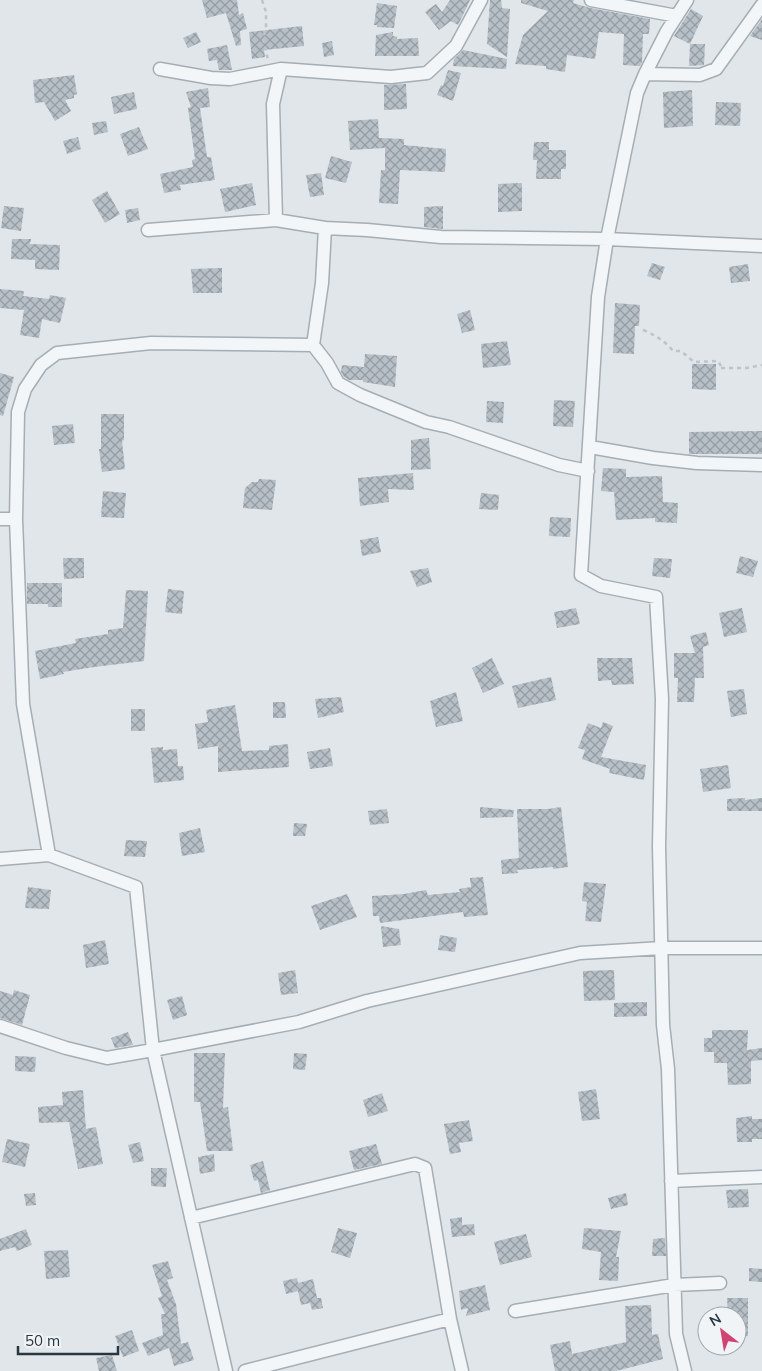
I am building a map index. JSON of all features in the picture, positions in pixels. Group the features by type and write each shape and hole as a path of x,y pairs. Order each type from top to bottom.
{"street":[{"path":"160,69 211,78 230,79 275,70 392,77 427,73 456,46 481,0"},
{"path":"591,0 677,16"},
{"path":"685,1371 676,1334 668,1069 663,1025 659,846 662,698 656,597 601,586 581,575 598,297 607,239 638,93 645,74 687,0"},
{"path":"645,74 700,76 716,69 762,5"},
{"path":"275,70 273,104 276,220"},
{"path":"148,230 276,220 326,228 441,237 607,239 762,246"},
{"path":"326,228 322,283 313,345 327,363 338,383 360,395 426,422 449,427 559,465 588,471"},
{"path":"49,855 23,704 16,519 18,412 25,389 41,365 58,353 151,343 313,345"},
{"path":"590,447 688,462 762,465"},
{"path":"0,519 16,519"},
{"path":"0,859 49,855 136,887 153,1050 226,1371"},
{"path":"0,1026 66,1048 106,1058 299,1022 367,1001 580,953 662,948 762,948"},
{"path":"190,1218 415,1164 421,1165 425,1168 450,1319 462,1371"},
{"path":"671,1181 762,1177"},
{"path":"515,1311 674,1285 720,1282"},
{"path":"245,1371 450,1319"}],"path":[{"path":"262,0 266,12 264,38 275,70"},
{"path":"643,330 668,344 673,351 681,351 694,362 718,361 721,368 746,368 762,365"}],"building":[{"path":"202,0 237,0 239,15 243,13 247,29 240,31 241,45 236,46 226,13 207,18"},
{"path":"450,0 470,0 458,25 451,21 439,30 425,12 436,4 442,12"},
{"path":"490,0 501,0 502,8 510,9 507,57 487,44"},
{"path":"521,0 574,0 573,3 590,8 650,19 649,34 643,34 642,62 640,66 623,65 624,34 599,32 595,59 567,55 565,72 546,69 546,66 515,64 523,35 548,11 521,3"},
{"path":"377,3 397,6 394,28 377,27 377,25 374,25"},
{"path":"691,9 703,16 690,44 674,36"},
{"path":"762,19 762,40 750,36"},
{"path":"302,26 304,46 264,50 265,57 252,59 249,32"},
{"path":"196,32 201,42 188,48 183,38"},
{"path":"393,32 393,36 397,37 397,39 418,38 419,56 375,56 376,35"},
{"path":"332,41 334,55 324,57 322,43"},
{"path":"690,44 705,44 704,65 689,66"},
{"path":"227,45 232,70 219,70 217,60 209,61 207,49"},
{"path":"463,50 507,59 506,69 453,66 454,59"},
{"path":"448,70 461,73 453,101 437,95 441,85 443,86"},
{"path":"74,75 77,94 74,95 74,98 65,100 71,111 55,121 44,102 35,103 33,80"},
{"path":"406,84 407,109 384,110 384,85"},
{"path":"208,88 210,107 200,108 207,157 211,157 215,180 180,185 181,190 164,193 160,174 193,167 192,160 195,159 188,108 191,107 186,92"},
{"path":"692,90 693,126 664,128 663,92"},
{"path":"134,92 137,109 114,114 111,97"},
{"path":"716,102 741,103 740,126 715,125"},
{"path":"378,119 379,138 404,139 404,145 446,149 445,172 400,170 398,204 379,203 381,170 385,170 385,148 350,150 348,121"},
{"path":"106,121 108,132 94,135 92,123"},
{"path":"139,127 148,149 128,156 120,134"},
{"path":"78,137 81,149 67,154 63,141"},
{"path":"534,142 549,142 549,150 566,150 566,169 561,169 561,179 536,179 537,160 533,160"},
{"path":"331,156 352,162 346,183 325,178"},
{"path":"321,173 324,195 310,197 306,175"},
{"path":"252,183 256,205 225,212 220,189"},
{"path":"522,183 522,211 498,212 498,184"},
{"path":"107,191 120,214 105,223 92,200"},
{"path":"4,206 24,208 21,231 1,228"},
{"path":"443,206 443,229 424,227 424,207"},
{"path":"138,208 140,220 127,223 125,210"},
{"path":"12,239 31,239 30,244 60,245 59,270 35,269 35,260 11,259"},
{"path":"652,263 665,267 660,280 647,276"},
{"path":"748,264 750,281 731,283 729,267"},
{"path":"222,268 222,293 193,293 191,269"},
{"path":"0,289 24,291 23,296 49,299 50,295 66,298 60,323 42,319 39,338 20,335 24,310 0,308"},
{"path":"615,303 640,305 639,326 635,326 634,354 613,353"},
{"path":"470,310 475,330 462,333 457,314"},
{"path":"507,341 511,365 483,368 481,344"},
{"path":"365,354 397,356 395,387 363,382 363,380 349,380 344,377 341,372 342,365 364,367"},
{"path":"692,364 716,364 716,390 692,389"},
{"path":"0,373 14,377 3,416 0,415"},
{"path":"554,400 575,401 573,427 553,426"},
{"path":"487,401 504,402 503,423 486,422"},
{"path":"101,414 124,414 124,440 122,441 125,469 102,472 99,449 101,449"},
{"path":"73,424 75,443 54,445 52,426"},
{"path":"762,431 762,454 689,454 689,432"},
{"path":"429,438 431,469 411,470 411,440"},
{"path":"603,468 626,469 626,477 662,476 663,502 678,503 677,523 655,522 655,518 616,520 614,492 601,491"},
{"path":"413,473 414,490 388,489 389,502 360,506 358,478"},
{"path":"259,479 276,480 272,510 243,508 245,488 252,482 258,482"},
{"path":"103,491 126,493 124,518 101,517"},
{"path":"481,493 499,495 498,510 479,509"},
{"path":"550,517 571,518 570,537 549,536"},
{"path":"378,537 381,552 362,556 360,540"},
{"path":"740,556 758,561 753,577 736,573"},
{"path":"63,558 84,558 84,578 64,579"},
{"path":"654,558 672,559 670,578 652,576"},
{"path":"428,568 432,582 417,587 410,571"},
{"path":"27,583 62,583 62,607 48,607 48,604 27,604"},
{"path":"168,589 184,591 182,614 165,612"},
{"path":"126,590 148,591 144,661 63,672 64,674 40,679 35,651 76,643 75,639 108,634 108,630 123,628"},
{"path":"576,608 580,624 557,628 554,612"},
{"path":"742,608 747,632 724,637 719,613"},
{"path":"706,632 709,645 703,647 704,678 695,678 694,702 677,702 678,678 674,678 674,653 695,653 690,636"},
{"path":"492,658 504,684 483,693 472,668"},
{"path":"597,658 632,658 634,684 612,685 611,680 598,681"},
{"path":"551,677 556,700 518,708 512,686"},
{"path":"744,689 747,714 731,717 727,691"},
{"path":"456,692 463,721 436,727 430,701"},
{"path":"341,697 344,712 318,718 315,699"},
{"path":"273,702 285,702 286,718 273,718"},
{"path":"235,705 242,751 269,750 269,746 288,744 289,767 218,772 218,746 198,749 195,724 208,722 206,710"},
{"path":"131,709 145,709 145,731 131,731"},
{"path":"603,722 613,726 601,757 646,765 644,780 609,773 610,769 582,759 585,750 578,748 588,723 601,728"},
{"path":"163,747 163,750 177,749 178,766 183,766 184,780 154,783 151,748"},
{"path":"330,748 333,766 310,769 307,752"},
{"path":"728,765 731,788 703,792 700,769"},
{"path":"745,798 745,800 762,798 762,811 727,811 727,799"},
{"path":"480,807 514,810 513,817 480,818"},
{"path":"561,807 568,867 517,870 518,873 502,874 501,860 519,858 517,809"},
{"path":"387,809 389,823 370,825 368,811"},
{"path":"294,823 307,824 305,836 293,836"},
{"path":"200,828 205,852 182,856 179,833"},
{"path":"126,840 147,841 145,857 124,856"},
{"path":"483,877 488,915 464,917 463,912 380,923 379,916 373,916 372,896 404,894 426,890 428,895 460,892 459,889 471,887 470,878"},
{"path":"584,882 606,884 601,922 585,921 587,902 582,901"},
{"path":"28,887 51,890 49,909 25,908"},
{"path":"347,894 357,917 320,930 311,906"},
{"path":"381,926 399,929 401,945 383,947"},
{"path":"440,935 457,938 455,952 438,950"},
{"path":"105,940 109,964 86,968 83,945"},
{"path":"295,970 298,993 281,995 278,973"},
{"path":"614,970 615,1000 584,1001 583,971"},
{"path":"14,990 30,995 22,1025 0,1018 0,991 13,995"},
{"path":"182,996 187,1015 173,1020 167,1000"},
{"path":"647,1002 647,1016 614,1017 614,1003"},
{"path":"712,1030 748,1030 747,1050 762,1048 762,1060 751,1061 751,1084 728,1085 727,1063 714,1063 714,1052 704,1052 704,1038 712,1038"},
{"path":"128,1032 133,1045 115,1048 111,1038"},
{"path":"194,1053 225,1053 223,1108 228,1107 233,1151 207,1151 200,1102 194,1102"},
{"path":"294,1053 307,1054 305,1070 293,1069"},
{"path":"15,1056 36,1057 35,1072 15,1071"},
{"path":"596,1089 600,1119 582,1121 578,1092"},
{"path":"83,1090 86,1129 96,1127 103,1164 78,1169 69,1122 39,1123 38,1107 63,1105 62,1092"},
{"path":"382,1093 388,1111 368,1117 363,1100"},
{"path":"752,1116 752,1119 762,1119 762,1139 752,1139 752,1142 737,1142 736,1118"},
{"path":"469,1120 473,1141 459,1143 461,1152 450,1154 444,1124"},
{"path":"7,1139 30,1144 25,1167 2,1162"},
{"path":"140,1142 144,1161 133,1163 128,1145"},
{"path":"376,1144 382,1164 354,1170 349,1151"},
{"path":"214,1154 215,1171 200,1174 198,1157"},
{"path":"263,1161 270,1190 261,1193 258,1180 254,1181 250,1165"},
{"path":"151,1168 167,1168 166,1187 151,1186"},
{"path":"748,1189 749,1207 728,1208 726,1190"},
{"path":"35,1193 36,1205 26,1206 24,1194"},
{"path":"626,1193 628,1205 611,1209 608,1198"},
{"path":"462,1217 462,1225 474,1224 475,1235 452,1237 450,1219"},
{"path":"338,1228 357,1233 350,1258 331,1252"},
{"path":"584,1228 621,1231 616,1257 619,1257 618,1281 599,1280 601,1252 582,1249"},
{"path":"26,1229 32,1245 17,1251 15,1247 0,1251 0,1239"},
{"path":"526,1234 532,1257 500,1265 494,1242"},
{"path":"665,1238 666,1256 652,1256 653,1239"},
{"path":"68,1250 70,1277 46,1279 44,1251"},
{"path":"168,1261 173,1278 167,1280 176,1304 181,1344 188,1342 194,1360 174,1366 169,1348 148,1356 142,1343 163,1335 161,1314 165,1314 158,1298 162,1296 152,1265"},
{"path":"749,1268 762,1269 762,1282 749,1281"},
{"path":"297,1278 298,1283 313,1279 317,1298 321,1298 323,1308 312,1310 310,1303 301,1305 298,1291 286,1294 283,1281"},
{"path":"485,1285 490,1310 466,1316 468,1308 461,1310 459,1291"},
{"path":"727,1298 748,1298 748,1336 747,1306 727,1306"},
{"path":"651,1305 652,1335 658,1334 663,1359 616,1371 555,1371 550,1345 570,1341 572,1354 626,1342 625,1306"},
{"path":"132,1330 139,1351 123,1357 115,1336"},
{"path":"112,1355 117,1371 99,1371 96,1358"}]}
